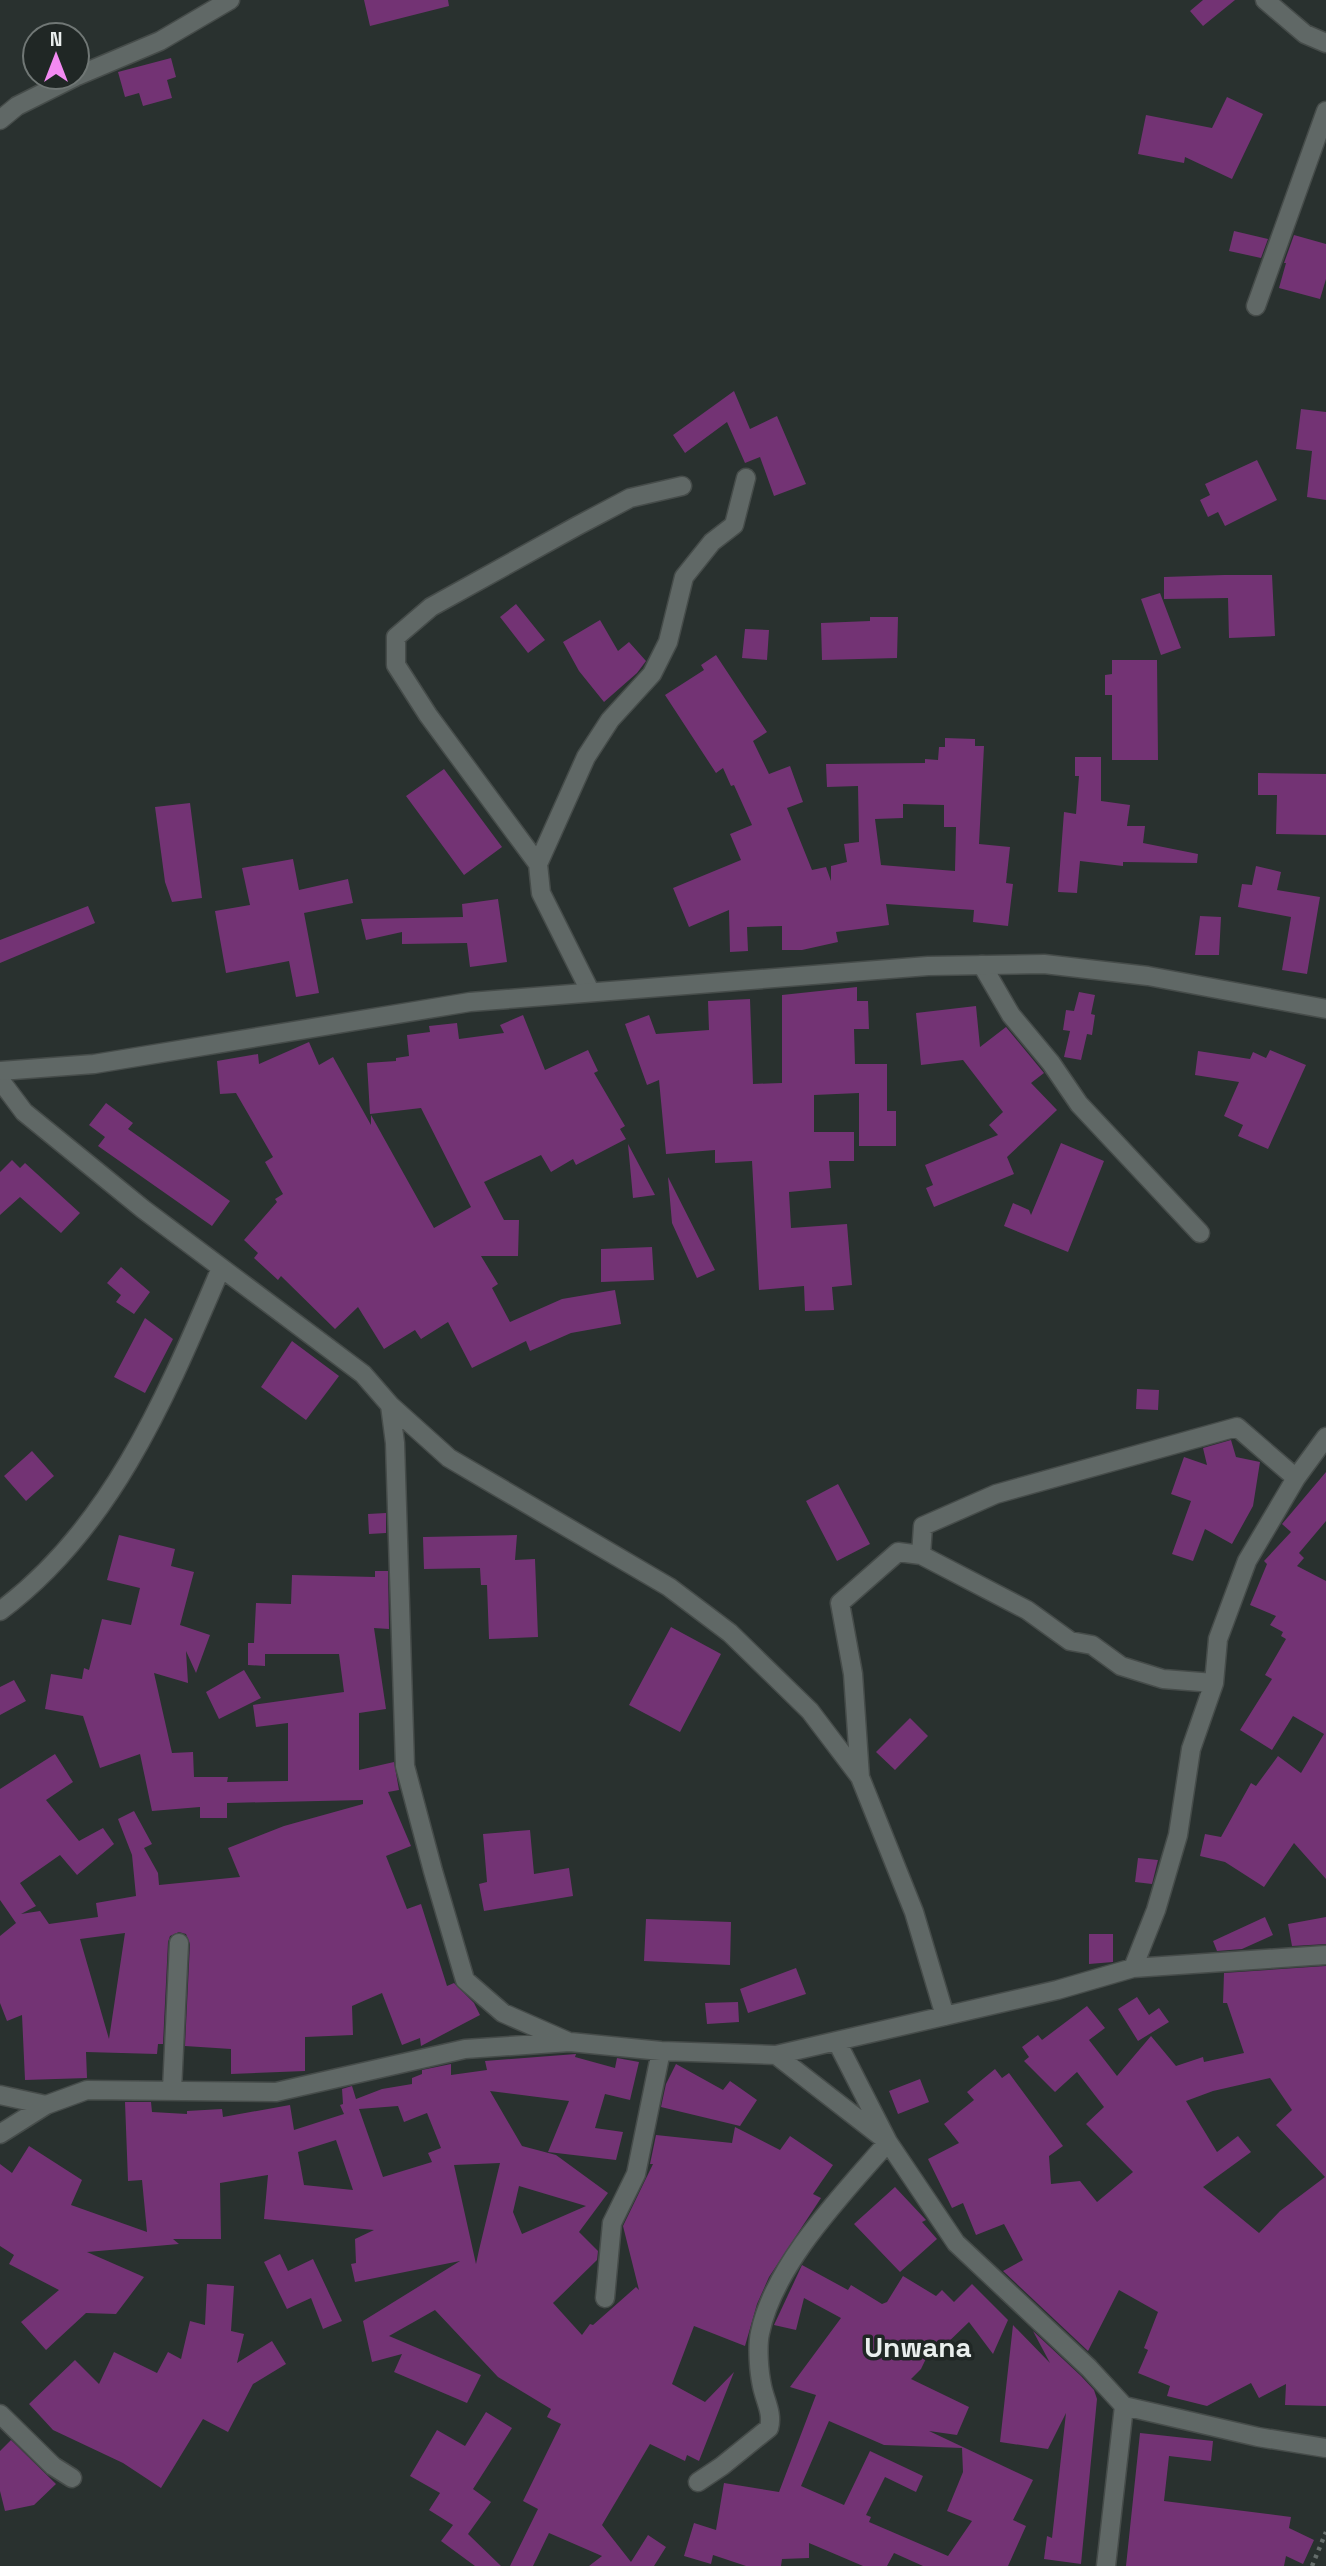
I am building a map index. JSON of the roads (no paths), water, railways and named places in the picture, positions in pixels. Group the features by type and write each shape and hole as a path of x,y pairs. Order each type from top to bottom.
{"street":[{"path":"91,71 160,41 230,0"},
{"path":"1265,0 1306,34 1326,43"},
{"path":"0,120 17,107 48,91"},
{"path":"1255,306 1326,111"},
{"path":"590,991 541,893 538,864 586,757 610,720 652,674 668,642 684,576 712,542 734,525 746,478"},
{"path":"538,864 428,715 396,665 396,637 431,607 577,526 630,498 681,486"},
{"path":"0,1071 94,1064 470,1002 831,972 1044,964 1148,976 1326,1009"},
{"path":"982,965 1011,1015 1051,1063 1079,1104 1200,1233"},
{"path":"0,1080 24,1112 221,1268 363,1374 390,1405 449,1458 669,1587 730,1633 810,1710 860,1777 915,1912 945,2016"},
{"path":"0,1611 36,1585 92,1522 142,1443 221,1268"},
{"path":"390,1405 395,1443 405,1766 433,1871 465,1980 503,2013 570,2042"},
{"path":"921,1555 923,1526 951,1511 996,1494 1237,1427 1296,1478"},
{"path":"1133,1968 1156,1910 1174,1848 1191,1749 1214,1683 1218,1639 1247,1561 1296,1478 1326,1437"},
{"path":"860,1777 853,1674 840,1603 898,1552 921,1555 1027,1610 1070,1641 1092,1645 1121,1666 1163,1679 1214,1683"},
{"path":"172,2090 180,1943"},
{"path":"0,2134 46,2105 87,2090 276,2092 465,2049 570,2042 661,2051 776,2055 945,2016 1133,1968 1326,1955"},
{"path":"837,2042 888,2142 956,2243 1088,2368 1124,2406 1258,2437 1326,2448"},
{"path":"605,2298 612,2223 636,2174 661,2051"},
{"path":"776,2055 888,2142"},
{"path":"0,2095 46,2105"},
{"path":"698,2482 769,2428 772,2418 762,2385 760,2333 782,2276 822,2218 888,2142"},
{"path":"1106,2566 1124,2406"},
{"path":"0,2414 53,2466 72,2478"}],"district":[{"name":"Unwana","path":"918,2347"}]}
